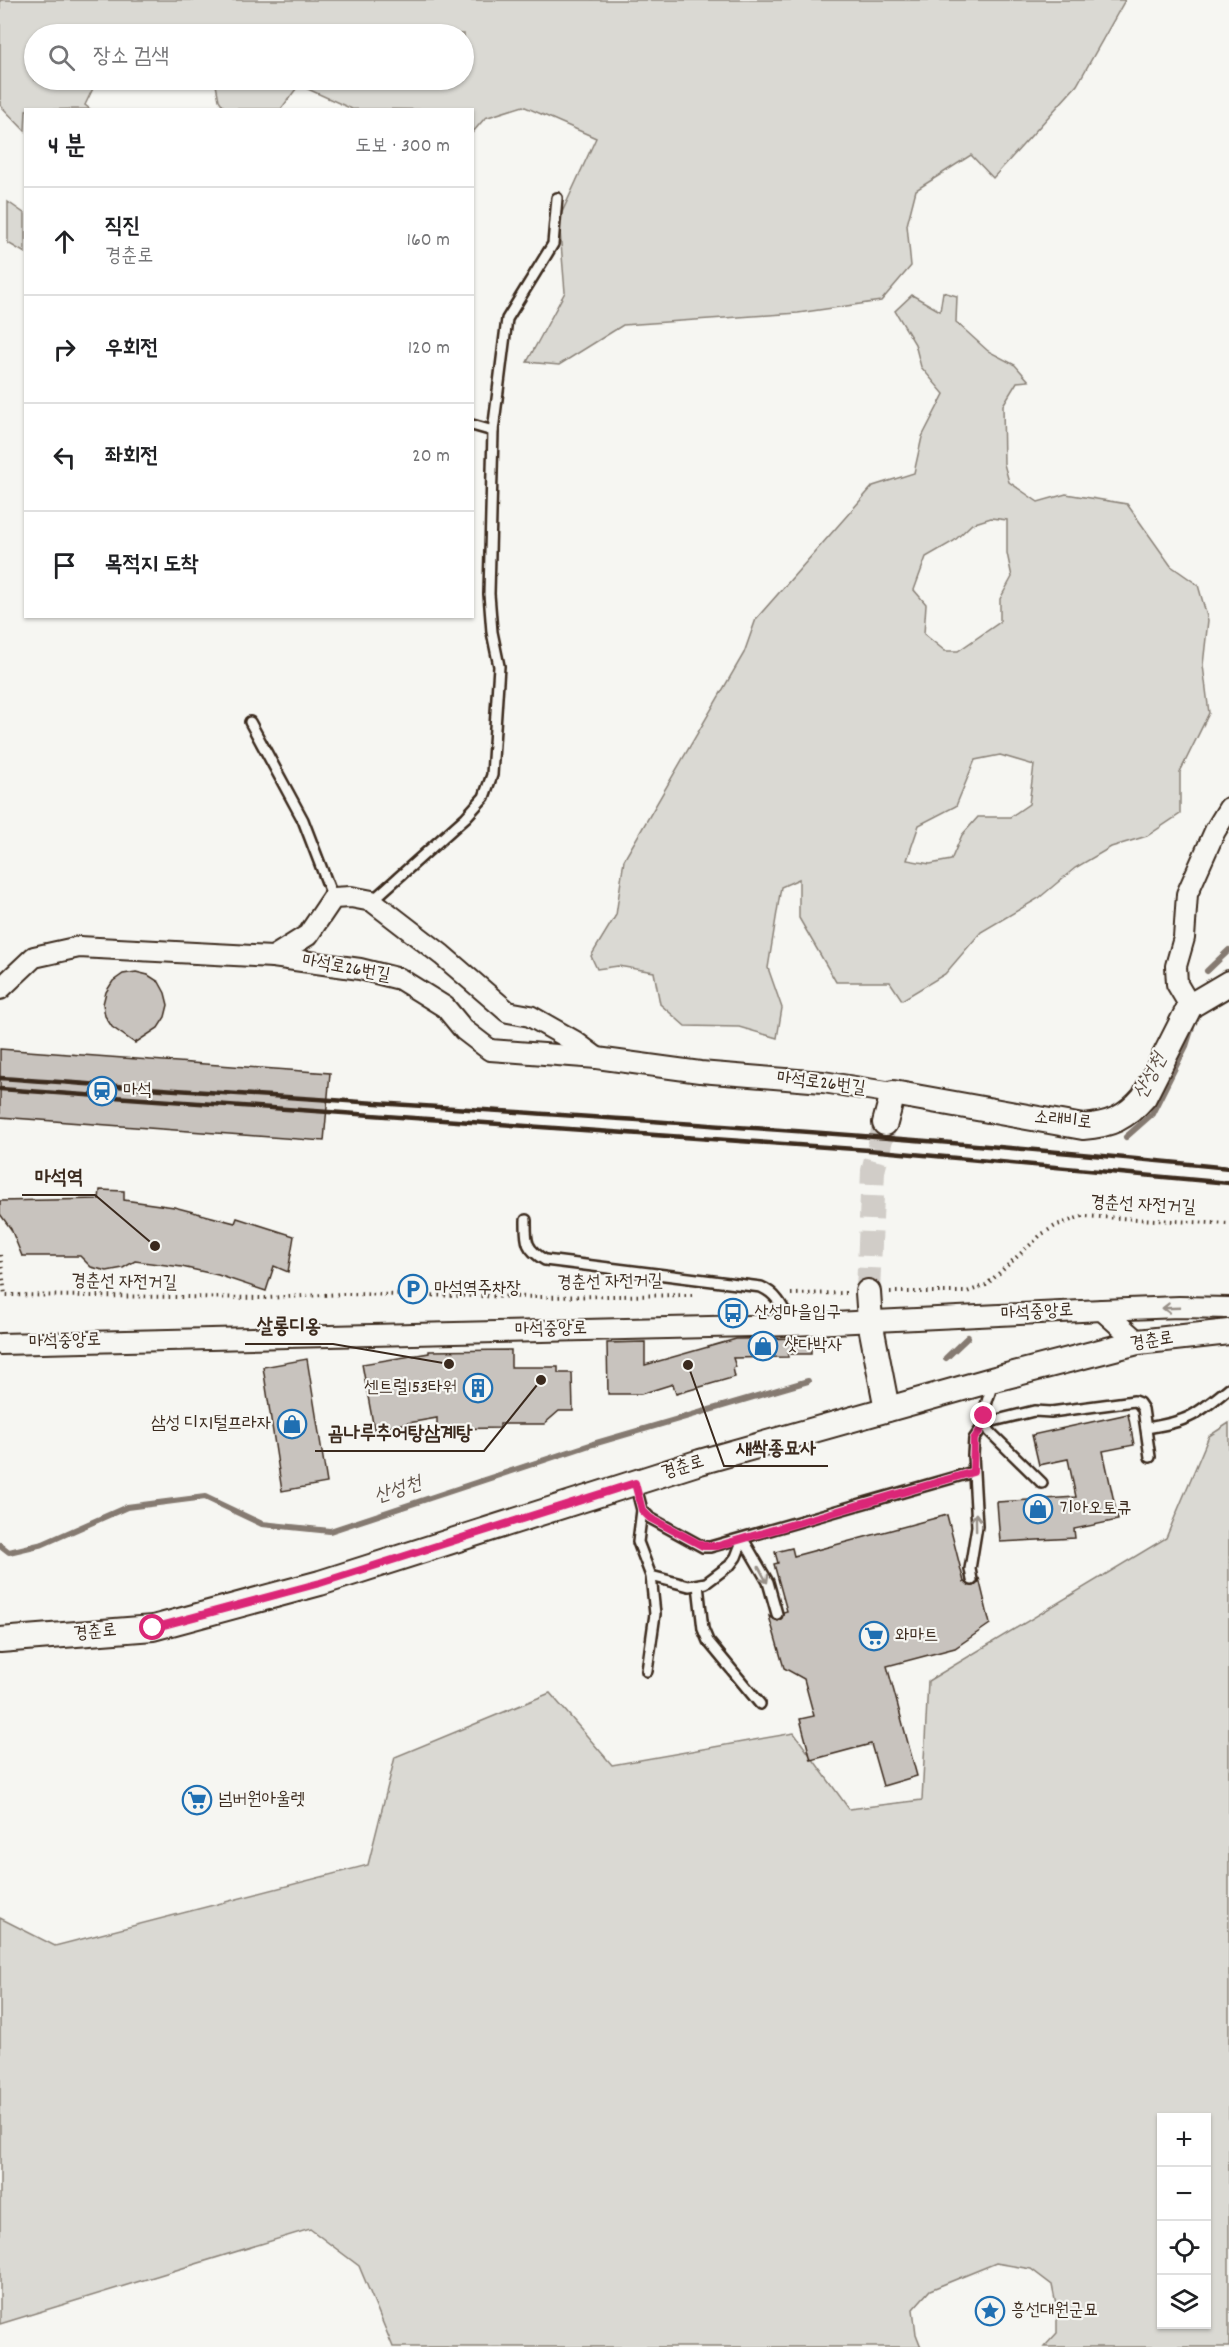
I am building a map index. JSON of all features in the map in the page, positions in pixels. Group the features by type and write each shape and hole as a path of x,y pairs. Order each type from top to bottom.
{"street":[{"path":"1229,808 1215,831 1187,894 1184,938 1176,966 1177,984 1190,1006 1229,983"},
{"path":"273,957 308,935 333,898 351,897 372,901 442,954 508,1011 530,1016 574,1041 597,1058"},
{"name":"마석로26번길","path":"0,989 34,957 79,947 273,957 360,969 400,979 445,1007 464,1030 490,1050 597,1058 700,1072 823,1082 893,1093"},
{"name":"소래비로","path":"893,1093 1083,1126 1103,1125 1119,1120 1133,1110 1144,1097 1190,1006"},
{"path":"885,1123 893,1093"},
{"path":"868,1292 870,1321 887,1408"},
{"name":"마석중앙로","path":"0,1344 792,1325 1102,1310 1229,1308"},
{"path":"1102,1310 1138,1342"},
{"name":"경춘로","path":"0,1640 153,1628 320,1583 635,1483 887,1408 1138,1342 1229,1332"}],"lane":[{"path":"372,901 466,818 484,797 492,775 499,666 492,632 489,594 493,431 507,319 553,244 557,198"},
{"path":"474,426 493,431"},
{"path":"250,722 303,820 333,898"},
{"path":"526,1220 526,1238 529,1248 533,1254 545,1260 761,1287 773,1294 781,1303 792,1325"},
{"path":"972,1580 970,1569 977,1526 973,1472 974,1439 984,1418 995,1379"},
{"path":"1146,1428 1181,1422 1199,1412 1229,1388"},
{"path":"984,1418 1034,1411 1051,1412 1127,1401 1139,1403 1146,1428 1150,1457"},
{"path":"984,1418 990,1431 1042,1483"},
{"path":"642,1510 650,1518 703,1546 718,1546 973,1472"},
{"path":"635,1483 642,1510 638,1542 651,1576 655,1614 647,1671"},
{"path":"651,1576 689,1586 706,1583 730,1565 743,1539"},
{"path":"743,1539 768,1582 777,1614"},
{"path":"698,1585 703,1629 708,1641 760,1704"}],"path":[{"name":"경춘선 자전거길","path":"773,1294 973,1292 986,1285 1042,1234 1057,1225 1083,1216 1229,1224"},
{"name":"경춘선 자전거길","path":"0,1255 5,1295 266,1298 343,1294 539,1297 703,1295"}],"shaded area":[{"path":"0,0 1125,0 1077,85 993,178 971,155 916,190 907,225 911,266 881,301 798,313 623,325 559,365 527,362 565,292 559,219 596,138 523,106 485,118 474,131 474,108 350,108 310,90 474,90 474,24 24,24 24,90 92,90 85,105 89,108 24,108 24,130 0,105"},
{"path":"217,90 295,90 282,108 224,108 219,100"},
{"path":"8,202 24,213 24,252 8,243"},
{"path":"943,292 957,296 956,322 988,351 1015,365 1029,381 1017,382 1003,405 1004,464 1009,482 1038,502 1066,494 1127,504 1171,566 1198,585 1208,620 1203,665 1209,713 1180,772 1180,814 1147,836 1111,847 1075,868 1039,898 981,932 945,974 902,1000 890,982 836,982 799,918 799,879 781,887 768,968 782,1008 777,1038 739,1027 685,1026 660,1004 654,972 618,966 597,969 591,956 616,915 624,860 744,653 756,619 873,486 914,473 922,437 944,394 921,367 915,344 895,311 912,295 940,311","holes":["991,518 1007,520 1007,553 1012,577 1000,599 1000,622 958,651 945,651 924,634 926,604 914,590 926,557 954,541 972,524","1000,755 1034,765 1029,804 1010,817 978,817 962,835 951,860 930,864 907,860 919,825 956,806 975,760"]},
{"path":"1229,1423 1229,2347 1044,2347 1057,2333 1057,2310 1052,2285 1031,2269 996,2263 930,2290 913,2309 916,2334 921,2347 393,2347 359,2266 310,2229 0,2324 0,1918 55,1946 368,1865 395,1757 550,1693 612,1765 794,1733 849,1809 922,1800 928,1681 1166,1538 1209,1436"}],"building":[{"path":"136,972 148,975 159,982 168,1005 165,1017 158,1028 135,1043 112,1027 105,1016 103,1004 106,992 113,981 123,974"},
{"path":"0,1049 330,1073 324,1141 0,1117"},
{"path":"100,1190 124,1191 124,1200 174,1207 235,1223 237,1218 294,1236 288,1272 274,1266 266,1291 218,1275 182,1267 135,1261 123,1268 107,1271 91,1267 80,1256 22,1256 11,1229 0,1214 0,1201 99,1199"},
{"path":"811,1338 811,1354 788,1354 788,1357 733,1358 736,1367 733,1368 735,1377 676,1394 673,1384 641,1394 608,1394 607,1343 645,1342 645,1365 736,1339"},
{"path":"511,1350 511,1367 558,1367 558,1373 572,1373 573,1411 559,1411 544,1424 500,1424 500,1428 437,1429 437,1418 374,1429 362,1364 429,1353 429,1351"},
{"path":"307,1359 327,1483 282,1491 263,1367"},
{"path":"1128,1414 1134,1445 1103,1451 1118,1520 1074,1529 1075,1538 1000,1542 997,1502 1076,1497 1068,1459 1039,1465 1032,1435"},
{"name":"와마트","path":"947,1515 964,1582 974,1586 978,1583 979,1578 990,1624 955,1648 887,1666 917,1776 883,1786 871,1744 811,1760 800,1719 814,1716 804,1679 784,1668 769,1616 778,1621 782,1618 783,1612 787,1611 774,1564 778,1563 775,1552 792,1548 794,1556"}],"waterway":[{"name":"산성천","path":"1207,971 1229,950"},
{"name":"산성천","path":"1126,1137 1152,1114 1186,1046 1193,1024"},
{"name":"산성천","path":"946,1358 968,1337"},
{"name":"산성천","path":"0,1545 9,1552 43,1544 127,1507 205,1497 262,1524 330,1531 593,1444 808,1381"}],"tunnel":[{"path":"868,1292 873,1171 885,1123"}],"railway":[{"path":"0,1078 769,1129 1229,1168"},
{"path":"0,1089 869,1150 1229,1183"}],"place":[{"name":"마석","path":"102,1091"},
{"name":"마석역","path":"155,1246"},
{"name":"마석역주차장","path":"413,1289"},
{"name":"산성마을입구","path":"733,1313"},
{"name":"샷다박사","path":"763,1346"},
{"name":"살롱디옹","path":"449,1364"},
{"name":"새싹종묘사","path":"688,1365"},
{"name":"곰나루추어탕삼계탕","path":"541,1380"},
{"name":"센트럴153타워","path":"478,1388"},
{"name":"삼성 디지털프라자","path":"292,1424"},
{"name":"기아오토큐","path":"1038,1509"},
{"name":"와마트","path":"874,1636"},
{"name":"넘버원아울렛","path":"197,1800"},
{"name":"흥선대원군묘","path":"990,2311"}],"route":[{"path":"153,1628 320,1583 635,1483 642,1510 650,1518 703,1546 718,1546 973,1472 974,1439 985,1423 984,1416"}]}
